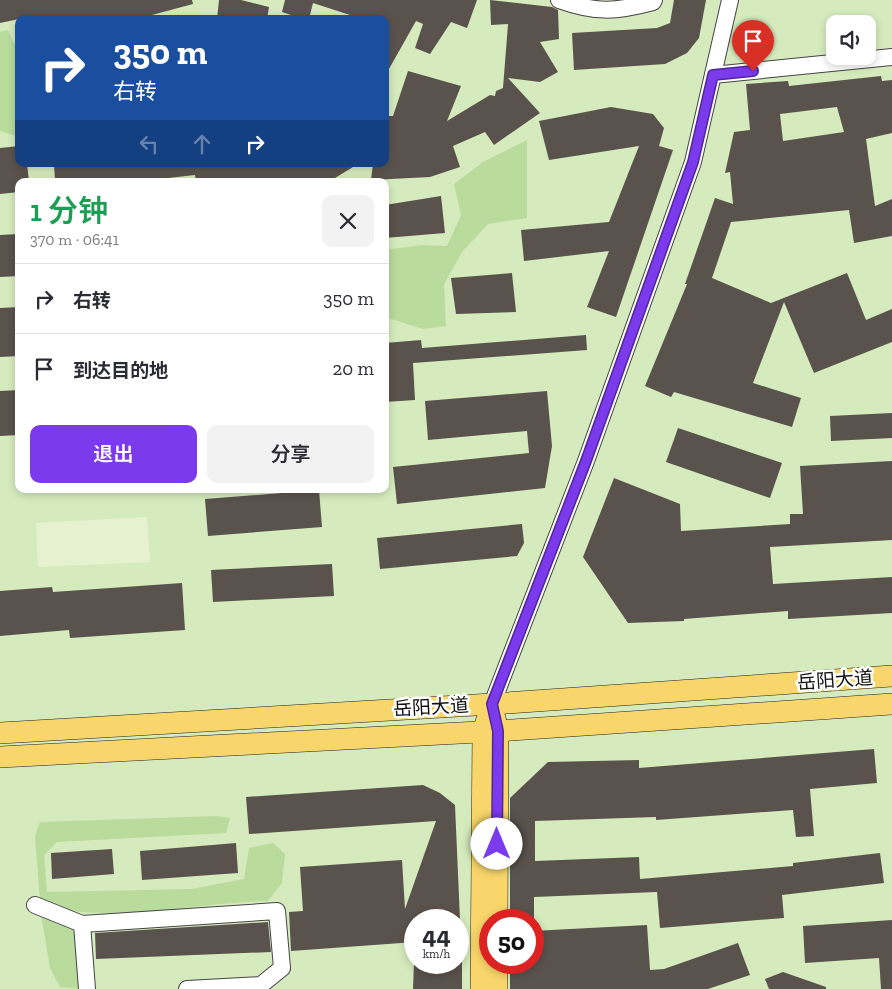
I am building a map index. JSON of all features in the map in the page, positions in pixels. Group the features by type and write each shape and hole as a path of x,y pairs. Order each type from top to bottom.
{"main road":[{"name":"岳阳大道","path":"0,733 492,704 892,676"},
{"path":"481,989 492,704"},
{"name":"岳阳大道","path":"0,757 490,732 892,704"},
{"path":"490,732 497,909"},
{"path":"497,974 497,989"}],"street":[{"path":"558,0 583,9 622,10 653,2 654,0"},
{"path":"492,704 586,461 690,172 730,0"},
{"path":"713,75 892,57"},
{"path":"35,905 82,924 277,911 282,968 261,985 186,989"},
{"path":"82,924 87,989"}],"green space":[{"path":"0,0 892,0 892,989 0,989"},
{"path":"8,30 15,45 15,136 0,131 0,32"},
{"path":"527,140 527,218 488,224 462,252 444,284 446,326 423,329 389,318 389,249 421,245 447,246 461,215 454,184 483,162"},
{"path":"147,517 150,562 38,567 36,523"},
{"path":"217,816 230,818 226,833 57,842 44,855 47,892 191,889 244,879 249,848 273,843 285,854 282,883 268,901 120,913 70,911 80,953 80,989 60,987 50,968 41,914 35,836 40,822"}],"building":[{"path":"0,0 192,0 193,4 152,15 15,15 15,20 0,23"},
{"path":"219,0 241,0 269,7 268,15 217,15"},
{"path":"285,0 477,0 467,28 451,22 430,54 415,48 423,24 416,21 389,69 389,15 350,15 313,3 310,15 291,15 282,12"},
{"path":"490,0 552,7 558,10 559,39 540,42 558,72 540,82 508,78 540,113 494,145 485,132 453,146 460,167 430,177 371,178 373,167 389,167 389,116 393,116 408,71 461,86 447,121 490,95 495,96 496,91 503,88 508,24 491,25"},
{"path":"674,0 706,0 699,38 687,53 665,64 574,70 572,33 657,28 670,23"},
{"path":"881,76 882,81 892,80 892,133 866,139 875,206 892,199 892,236 854,243 849,210 731,222 712,278 771,303 847,273 866,320 892,309 892,342 814,373 784,302 753,383 801,398 792,427 674,392 671,397 645,386 687,284 685,284 715,198 733,204 730,172 725,173 734,132 750,130 746,84 788,81 789,86","holes":["837,107 844,132 783,141 780,114"]},
{"path":"611,107 653,114 664,128 659,146 673,150 616,317 587,307 609,251 524,261 521,230 609,222 639,146 549,160 539,121"},
{"path":"15,146 15,167 27,167 29,178 15,178 15,192 0,194 0,148"},
{"path":"54,167 353,167 335,178 196,178 195,175 168,178 55,178"},
{"path":"441,196 445,233 389,238 389,204"},
{"path":"15,234 15,276 0,277 0,235"},
{"path":"512,273 516,312 456,314 451,278"},
{"path":"15,307 15,356 0,357 0,308"},
{"path":"586,335 587,350 413,363 415,400 389,402 389,343 421,340 422,348"},
{"path":"15,390 15,435 0,436 0,391"},
{"path":"547,391 552,446 545,488 397,504 393,467 529,453 527,431 428,440 425,401"},
{"path":"892,413 892,438 831,441 830,416"},
{"path":"678,428 782,463 770,498 666,462"},
{"path":"892,461 892,540 770,547 773,584 892,577 892,613 788,619 788,611 684,619 684,621 628,623 583,557 614,478 680,504 681,531 790,524 790,514 803,514 800,466"},
{"path":"281,493 319,493 322,527 208,536 205,499"},
{"path":"522,524 524,543 517,556 380,569 377,538"},
{"path":"332,564 334,596 213,602 211,570"},
{"path":"182,583 185,630 70,638 69,630 0,636 0,591 52,587 53,592"},
{"path":"874,749 877,783 810,789 814,836 796,837 793,810 656,820 656,817 535,821 535,861 639,857 640,879 793,866 793,863 880,853 884,883 782,895 784,918 660,928 657,892 534,897 534,909 510,909 510,798 548,762 639,760 639,768"},
{"path":"423,785 440,793 455,805 460,909 405,909 436,821 249,834 246,797"},
{"path":"236,843 238,873 142,880 140,851"},
{"path":"112,849 114,874 52,879 51,853"},
{"path":"402,860 405,909 404,943 291,951 289,912 303,911 300,867"},
{"path":"892,920 892,989 881,989 879,958 805,963 803,926"},
{"path":"268,922 271,952 96,959 95,933"},
{"path":"647,925 650,970 664,969 738,943 750,975 708,989 510,989 510,974 544,974 544,930"},
{"path":"783,972 826,987 826,989 769,989 765,979"},
{"path":"414,974 462,974 462,989 413,989"}],"route":[{"path":"497,844 498,731 492,704 586,461 693,162 713,75 753,71"}]}
